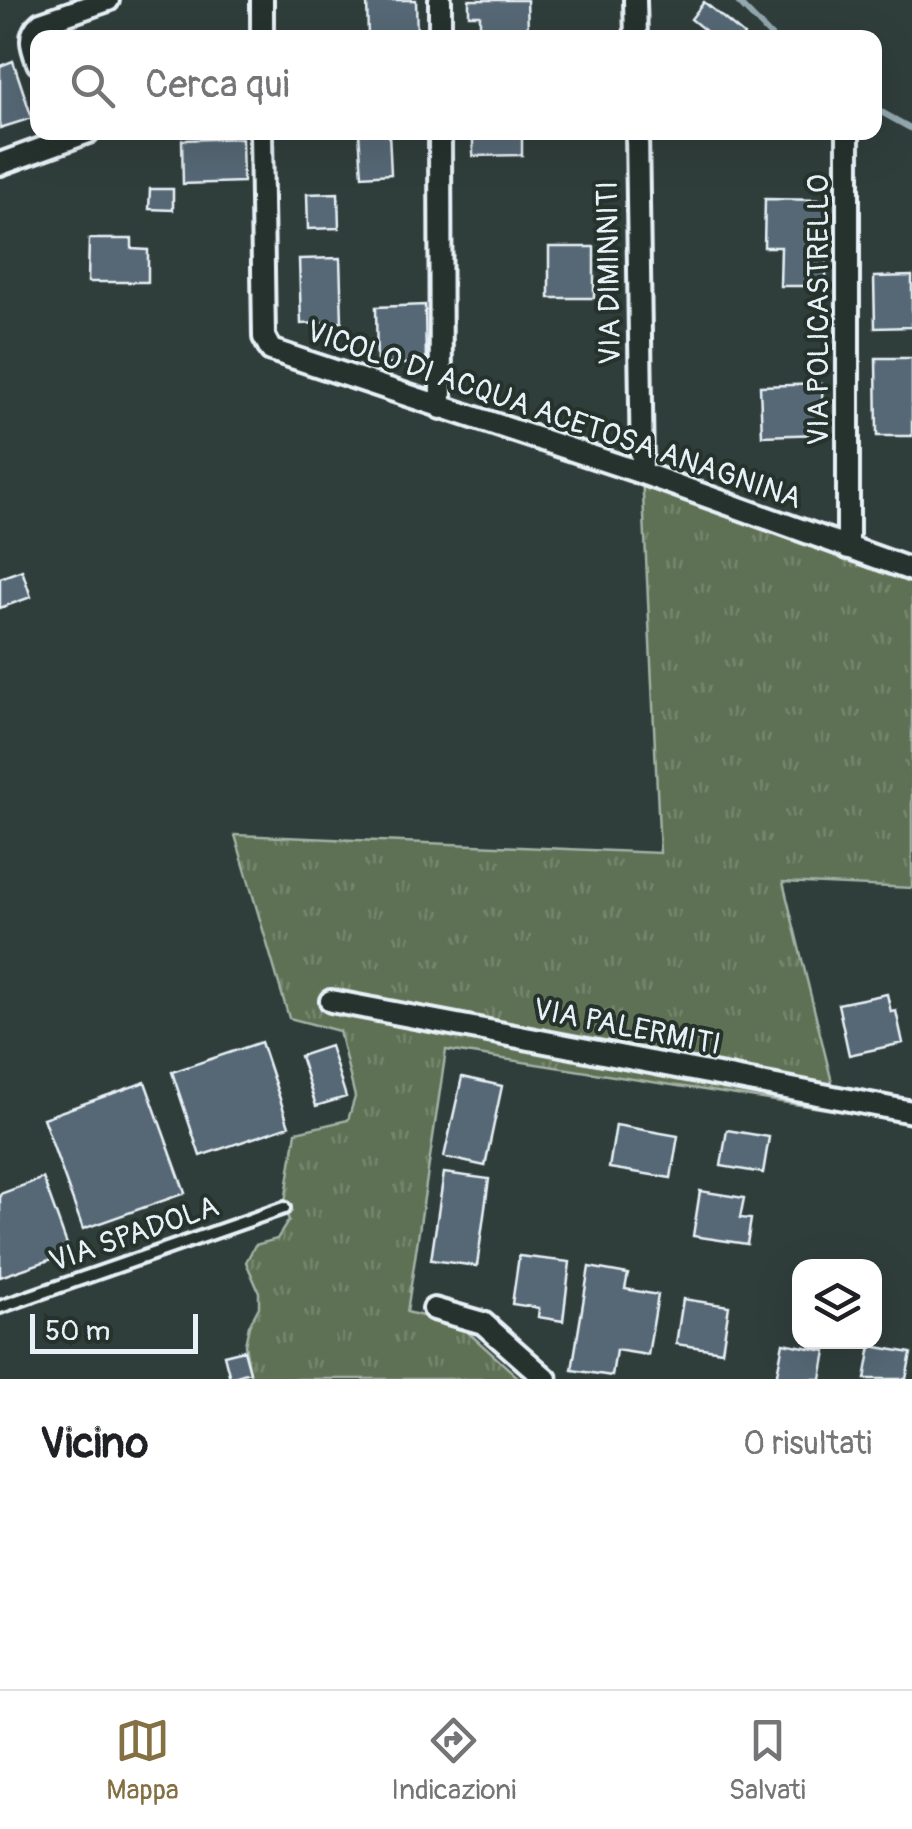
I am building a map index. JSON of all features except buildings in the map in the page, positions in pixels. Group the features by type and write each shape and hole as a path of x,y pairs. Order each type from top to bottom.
{"street":[{"path":"34,30 40,22 108,0"},
{"path":"262,0 262,30"},
{"path":"440,0 440,30"},
{"path":"635,0 636,30"},
{"path":"0,164 56,140"},
{"name":"VICOLO DI ACQUA ACETOSA ANAGNINA","path":"262,140 264,337 268,348 642,473 912,570"},
{"path":"440,140 441,408"},
{"name":"VIA DIMINNITI","path":"637,140 642,473"},
{"name":"VIA POLICASTRELLO","path":"848,140 848,548"},
{"name":"VIA PALERMITI","path":"330,1002 912,1112"},
{"path":"434,1310 483,1323 546,1379"}],"lane":[{"name":"VIA SPADOLA","path":"0,1307 284,1208"}],"green space":[{"path":"642,473 912,570 912,888 783,882 839,1111 446,1050 407,1312 461,1326 520,1379 251,1379 245,1345 259,1307 259,1292 246,1262 255,1245 277,1239 289,1220 284,1208 296,1132 348,1120 355,1097 339,1031 289,1018 235,835 660,853"}],"waterway":[{"path":"736,0 765,30"},
{"path":"882,112 912,129"}]}
